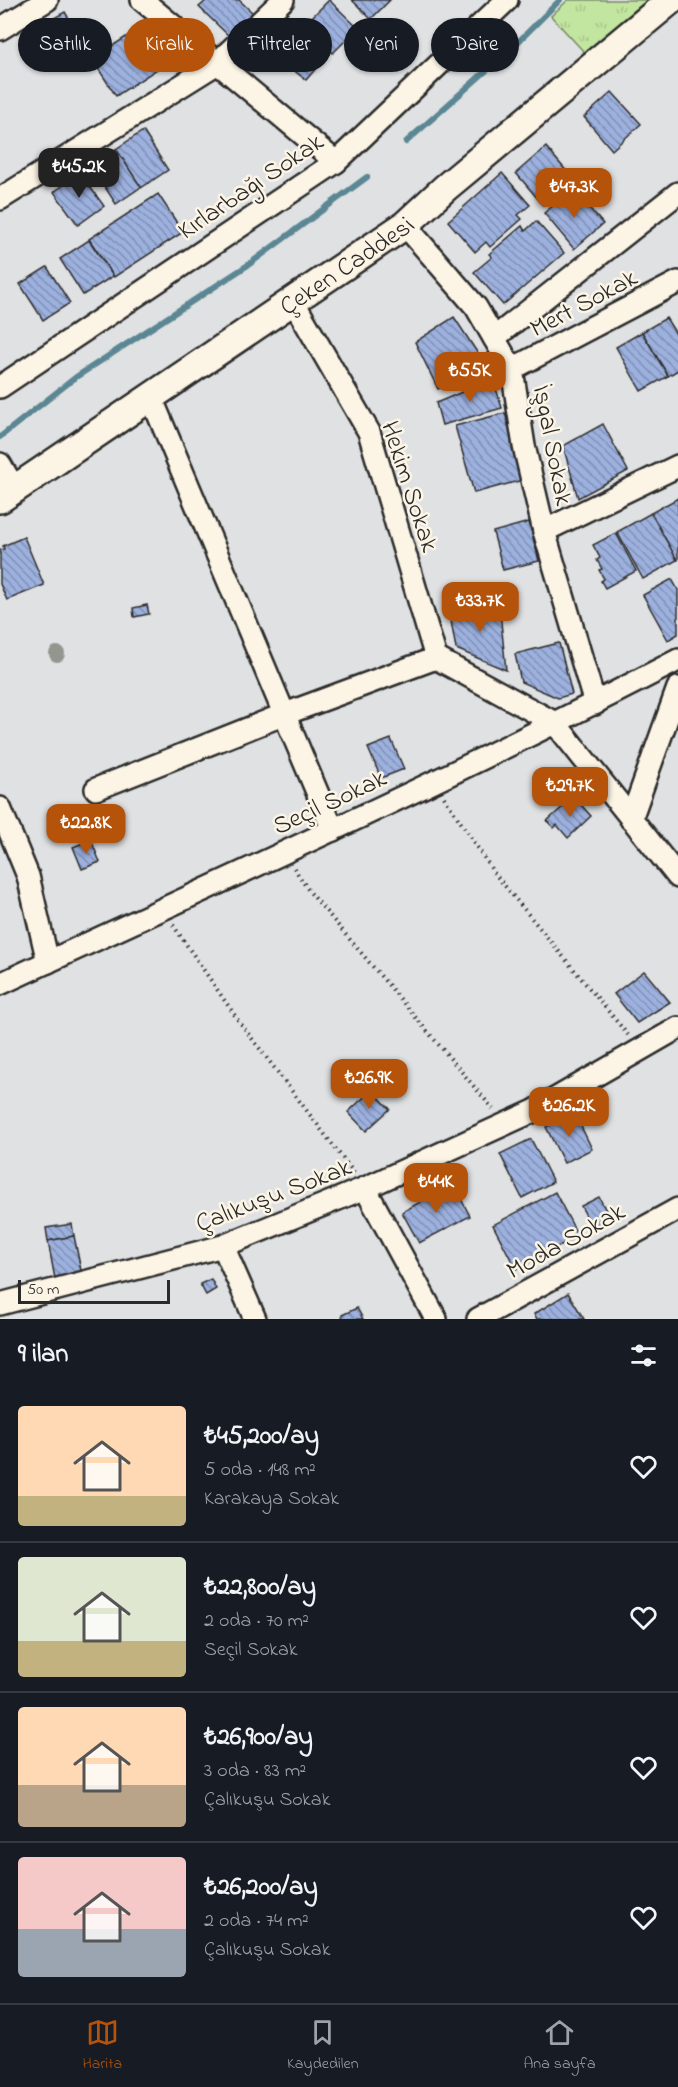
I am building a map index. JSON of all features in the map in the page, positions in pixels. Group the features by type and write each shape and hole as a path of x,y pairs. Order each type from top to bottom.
{"street":[{"path":"0,29 47,0"},
{"path":"142,0 336,162"},
{"path":"0,199 216,64 283,0"},
{"name":"Kırlarbağı Sokak","path":"0,387 336,162 507,0"},
{"name":"Çeken Caddesi","path":"7,494 405,225 445,188 671,0"},
{"path":"494,339 678,193"},
{"name":"İşgal Sokak","path":"405,225 476,307 512,369 524,446 544,531 595,704"},
{"name":"Mert Sokak","path":"512,369 678,282"},
{"name":"Hekim Sokak","path":"293,301 369,432 436,658"},
{"path":"151,397 333,830"},
{"path":"0,464 7,494"},
{"path":"544,531 678,466"},
{"path":"96,789 285,714 436,658 555,723 678,877"},
{"name":"Seçil Sokak","path":"0,984 333,830 595,704 678,660"},
{"path":"631,819 678,688"},
{"path":"0,808 28,876 48,962"},
{"name":"Çalıkuşu Sokak","path":"0,1304 223,1246 365,1188 534,1111 678,1028"},
{"path":"365,1188 436,1319"},
{"name":"Moda Sokak","path":"478,1319 678,1209"},
{"path":"223,1246 255,1319"}],"path":[{"path":"434,781 495,873 640,1050"},
{"path":"284,852 309,891 506,1124"},
{"path":"162,909 238,1020 365,1188"}],"green space":[{"path":"568,0 649,0 585,53 551,16"}],"building":[{"path":"207,0 239,0 254,14 250,18 227,18 227,34 215,22 215,18 210,18 199,7"},
{"path":"329,0 348,18 344,18 344,42 333,53 332,18 311,18"},
{"path":"352,0 390,0 372,18"},
{"path":"65,12 68,18 54,18"},
{"path":"124,38 124,72 153,72 116,96 100,72 112,72 112,46"},
{"path":"296,72 313,72 306,80"},
{"path":"612,92 641,124 612,150 584,117"},
{"path":"143,131 168,170 141,188 116,149"},
{"path":"546,147 574,180 543,205 516,173"},
{"path":"116,149 141,187 116,204 91,166"},
{"path":"80,173 104,206 78,225 54,192"},
{"path":"502,173 530,205 518,215 522,219 490,247 486,242 475,252 448,221"},
{"path":"573,189 603,224 574,249 544,213"},
{"path":"158,194 183,232 114,277 89,239"},
{"path":"536,221 564,253 503,305 474,272 492,257 489,254 522,226 525,231"},
{"path":"89,240 113,276 83,295 60,259"},
{"path":"47,267 70,303 43,320 20,284"},
{"path":"454,317 486,366 438,389 415,342"},
{"path":"666,318 678,337 678,370 668,376 642,332"},
{"path":"642,332 668,376 641,391 616,347"},
{"path":"493,379 502,408 442,425 436,403"},
{"path":"505,413 523,480 474,493 455,426"},
{"path":"603,424 628,471 578,498 563,446"},
{"path":"678,498 678,560 677,560 651,513"},
{"path":"651,513 677,560 643,579 617,532"},
{"path":"529,522 539,561 503,570 493,532"},
{"path":"616,533 636,571 605,588 601,581 604,579 599,570 602,569 597,560 600,558 593,545"},
{"path":"24,537 44,585 7,600 0,584 0,550 4,549 3,546"},
{"path":"672,579 678,590 678,634 668,640 643,595"},
{"path":"499,602 506,670 456,649 449,610"},
{"path":"147,605 149,614 134,617 133,608"},
{"path":"559,643 572,694 558,698 521,682 515,654"},
{"path":"391,739 404,769 381,778 368,748"},
{"path":"574,797 591,816 568,838 557,825 554,828 547,821"},
{"path":"91,840 100,862 82,869 73,847"},
{"path":"644,971 670,1002 637,1023 614,994"},
{"path":"372,1090 390,1109 366,1131 348,1112"},
{"path":"574,1112 592,1149 564,1163 546,1127"},
{"path":"531,1139 553,1182 522,1198 500,1154"},
{"path":"453,1184 470,1216 419,1243 402,1212"},
{"path":"555,1192 578,1236 516,1269 493,1225"},
{"path":"599,1197 610,1218 592,1227 581,1206"},
{"path":"72,1224 74,1236 48,1241 46,1228"},
{"path":"74,1236 82,1275 55,1279 48,1241"},
{"path":"211,1279 216,1289 206,1295 200,1284"},
{"path":"568,1293 584,1319 537,1319 534,1314"},
{"path":"357,1308 363,1319 343,1319 342,1315"}],"waterway":[{"path":"406,142 515,45 560,0"},
{"path":"0,437 76,377 248,265 367,177"}]}
